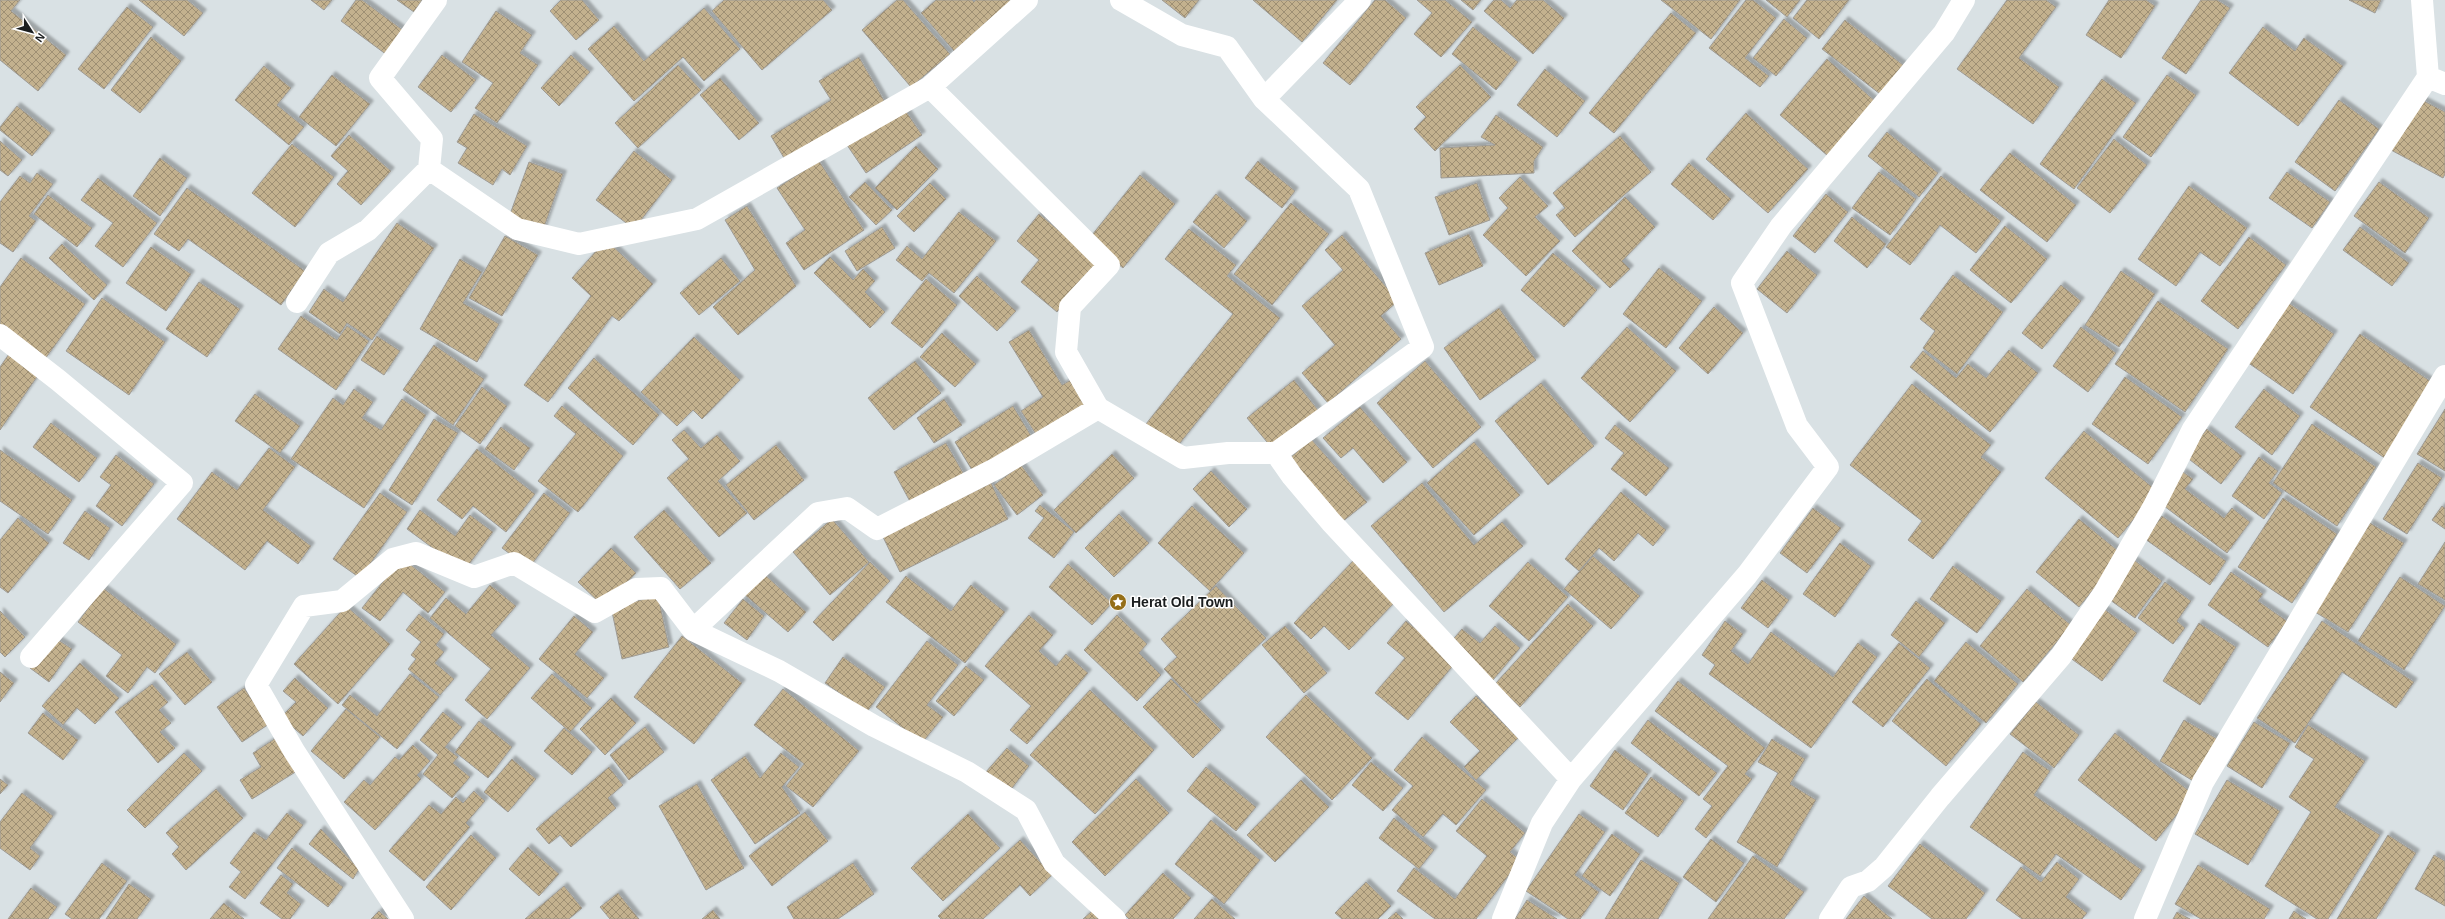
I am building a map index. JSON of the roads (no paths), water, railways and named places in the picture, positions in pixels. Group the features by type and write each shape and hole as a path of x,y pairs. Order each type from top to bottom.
{"street":[{"path":"296,302 329,253 368,230 429,169 432,140 380,78 436,0"},
{"path":"429,169 517,229 579,244 697,219 930,87 1027,0"},
{"path":"930,87 1109,264 1070,307 1066,352 1098,408 1183,458 1228,453 1276,452 1423,347 1360,189 1264,99 1227,47 1182,34 1121,0"},
{"path":"1264,99 1360,0"},
{"path":"1503,919 1542,823 1572,779 1642,695 1747,576 1828,467 1797,426 1742,283 1781,226 1944,33 1964,0"},
{"path":"1830,919 1851,887 1868,881 1884,867 1940,797 2061,656 2104,593 2154,506 2193,429 2437,80 2422,0"},
{"path":"0,335 58,380 182,483 31,657"},
{"path":"2145,919 2204,782 2445,376"},
{"path":"693,630 818,513 847,508 877,529 997,468 1098,408"},
{"path":"1276,452 1292,476 1331,522 1572,779"},
{"path":"403,919 294,751 256,685 304,606 342,601 393,558 416,553 474,576 514,563 595,612 636,589 662,588 693,630 779,671 874,726 967,772 1026,810 1054,863 1115,919"}],"place":[{"name":"Herat Old Town","path":"1118,602"}]}
